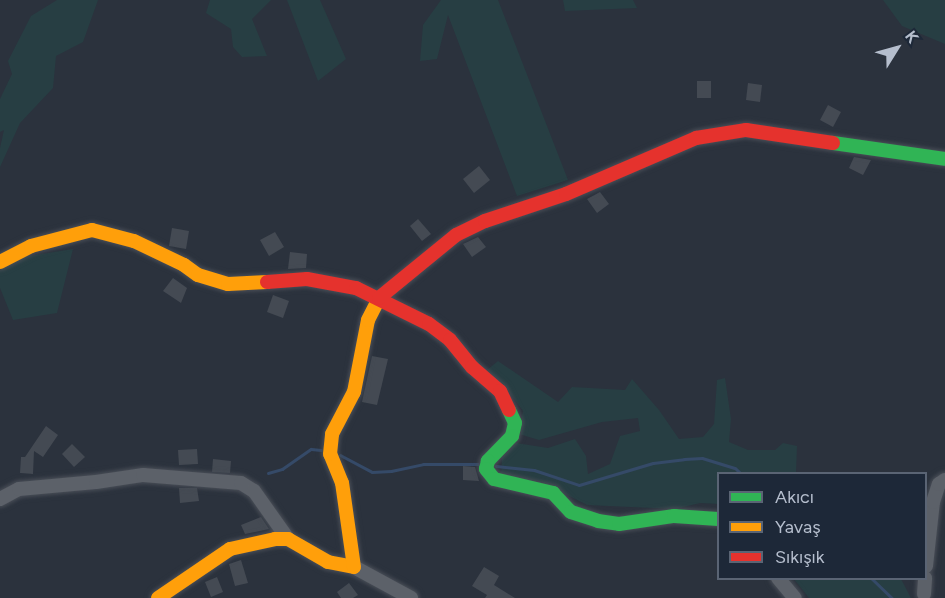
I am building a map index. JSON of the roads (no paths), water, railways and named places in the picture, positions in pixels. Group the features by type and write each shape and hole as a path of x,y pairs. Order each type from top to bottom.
{"street":[{"path":"354,567 342,483 330,454 332,434 354,392 368,320 378,299 456,235 485,221 566,194 696,138 746,130 945,159"},
{"path":"0,262 31,246 92,230 134,241 184,265 198,275 221,282 249,284 307,279 356,288 429,324 450,340 472,367 500,391 515,423 512,436 488,461 486,469 494,479 540,488 553,493 571,512 598,522 619,524 675,516 717,519"},
{"path":"0,499 19,489 143,475 241,483 254,491 288,539 328,562 354,567 411,598"},
{"path":"927,557 933,502 939,484 945,480"},
{"path":"158,598 230,549 288,539"},
{"path":"779,580 795,598"},
{"path":"924,594 925,580"}],"waterway":[{"path":"268,473 282,469 311,449 321,450"},
{"path":"340,455 372,472 391,471 423,464 478,464"},
{"path":"496,466 534,470 579,485 653,463 684,459 702,458 735,468 739,472"},
{"path":"873,580 892,598"}]}
